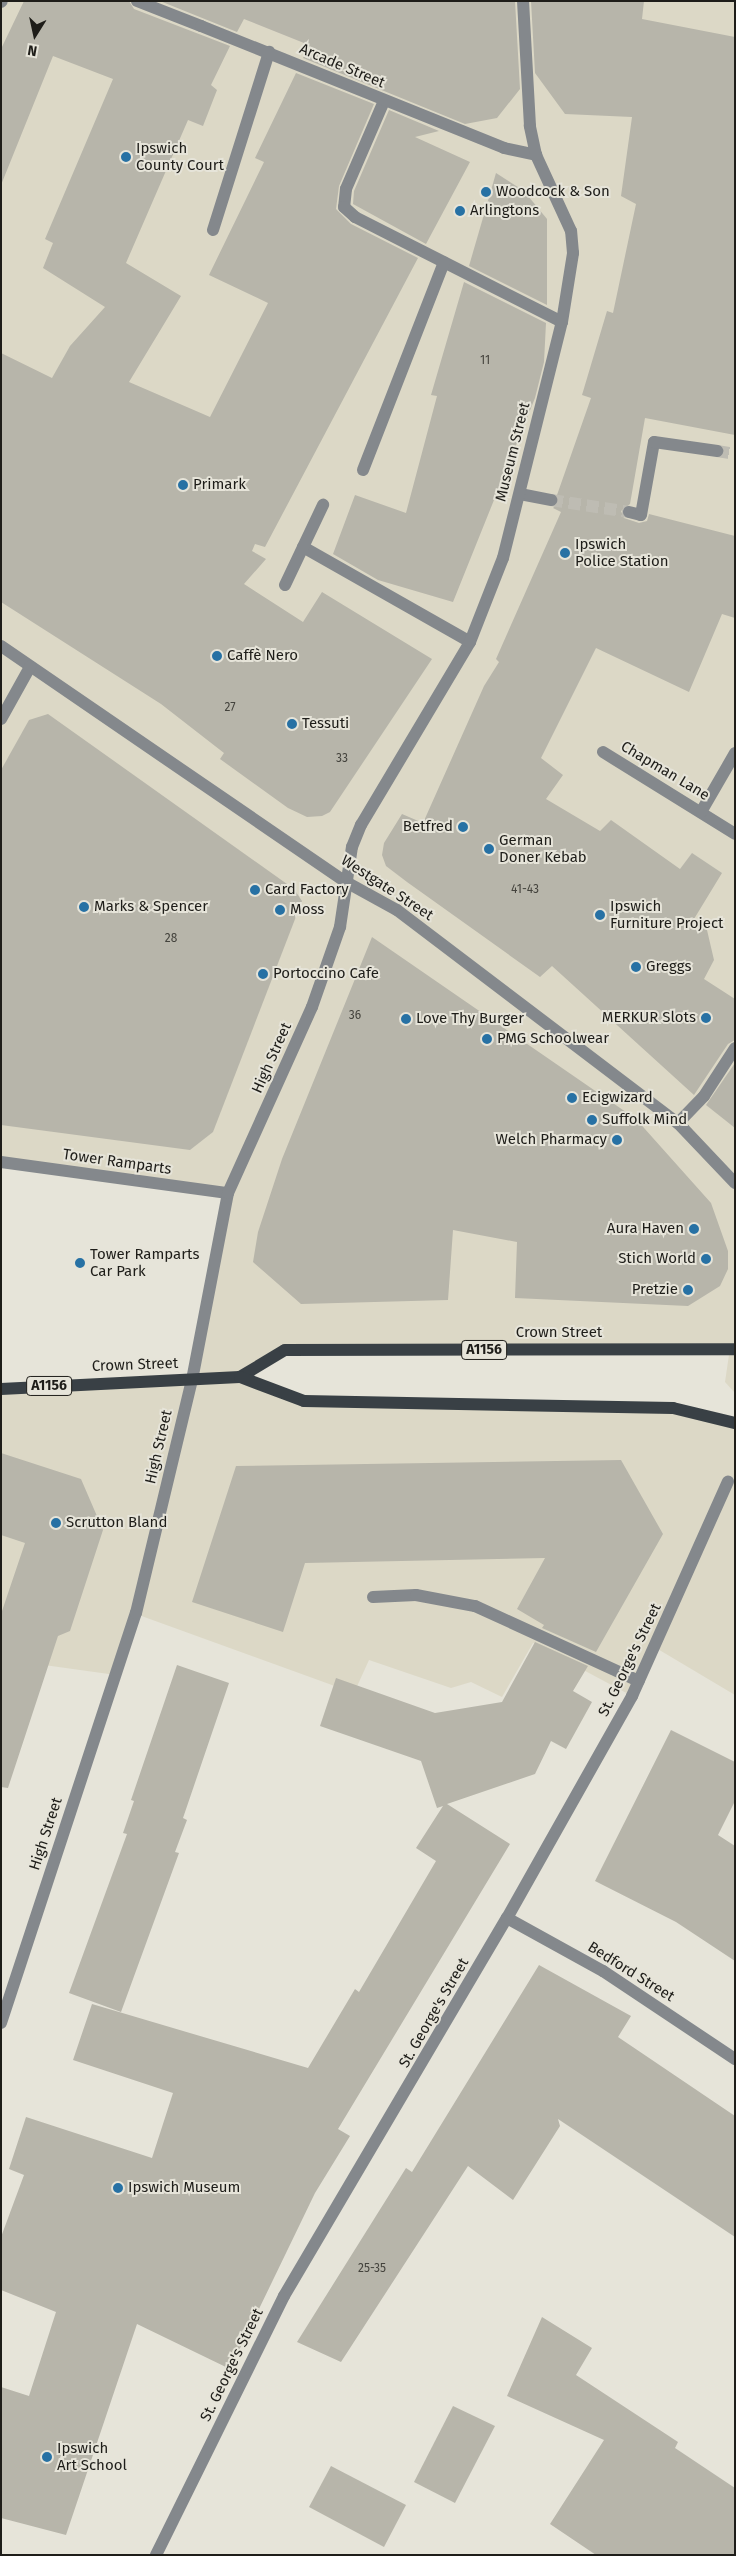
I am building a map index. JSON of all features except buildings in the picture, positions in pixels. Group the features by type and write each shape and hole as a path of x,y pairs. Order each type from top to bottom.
{"main road":[{"name":"Crown Street","path":"240,1377 285,1350 735,1349"},
{"name":"Crown Street","path":"1,1389 240,1377 304,1401 673,1408 735,1423"}],"street":[{"name":"Arcade Street","path":"137,1 269,52 384,101 504,148 536,156"},
{"name":"Museum Street","path":"346,882 361,825 470,642 503,558 562,322 573,253 571,231 536,156 526,102 523,1"},
{"path":"213,230 269,52"},
{"path":"384,101 346,189 344,207 354,217 562,322"},
{"path":"363,470 444,262"},
{"path":"629,512 641,514 654,442 717,451"},
{"path":"520,494 551,500"},
{"path":"285,585 323,505"},
{"path":"303,547 470,642"},
{"name":"Westgate Street","path":"1,646 346,882 397,910 678,1123 735,1184"},
{"path":"1,719 30,667"},
{"name":"Chapman Lane","path":"603,752 735,834"},
{"path":"701,812 735,753"},
{"name":"High Street","path":"1,2023 136,1614 192,1380 228,1194 312,1007 340,926 346,882"},
{"path":"678,1123 704,1096 735,1048"},
{"name":"Tower Ramparts","path":"1,1162 228,1194"},
{"name":"St. George's Street","path":"156,2555 284,2296 507,1918 639,1681 728,1481"},
{"path":"373,1597 416,1596 475,1606 639,1681"},
{"name":"Bedford Street","path":"507,1918 603,1971 735,2059"}],"shaded area":[{"path":"1,1 735,1 735,1393 725,1382 730,1348 285,1350 241,1377 304,1401 673,1408 735,1423 735,1695 656,1648 632,1696 533,1643 502,1697 471,1682 451,1688 369,1660 354,1693 136,1614 116,1675 1,1659 1,1389 192,1379 228,1194 1,1162"}],"tunnel":[{"path":"717,451 735,454"},
{"path":"551,500 629,512"}],"place":[{"name":"Ipswich County Court","path":"126,157"},
{"name":"Woodcock & Son","path":"486,192"},
{"name":"Arlingtons","path":"460,211"},
{"name":"Primark","path":"183,485"},
{"name":"Ipswich Police Station","path":"565,553"},
{"name":"Caffè Nero","path":"217,656"},
{"name":"Tessuti","path":"292,724"},
{"name":"Betfred","path":"463,827"},
{"name":"German Doner Kebab","path":"489,849"},
{"name":"Card Factory","path":"255,890"},
{"name":"Marks & Spencer","path":"84,907"},
{"name":"Moss","path":"280,910"},
{"name":"Ipswich Furniture Project","path":"600,915"},
{"name":"Greggs","path":"636,967"},
{"name":"Portoccino Cafe","path":"263,974"},
{"name":"MERKUR Slots","path":"706,1018"},
{"name":"Love Thy Burger","path":"406,1019"},
{"name":"PMG Schoolwear","path":"487,1039"},
{"name":"Ecigwizard","path":"572,1098"},
{"name":"Suffolk Mind","path":"592,1120"},
{"name":"Welch Pharmacy","path":"617,1140"},
{"name":"Aura Haven","path":"694,1229"},
{"name":"Stich World","path":"706,1259"},
{"name":"Tower Ramparts Car Park","path":"80,1263"},
{"name":"Pretzie","path":"688,1290"},
{"name":"Scrutton Bland","path":"56,1523"},
{"name":"Ipswich Museum","path":"118,2188"},
{"name":"Ipswich Art School","path":"47,2457"}]}
